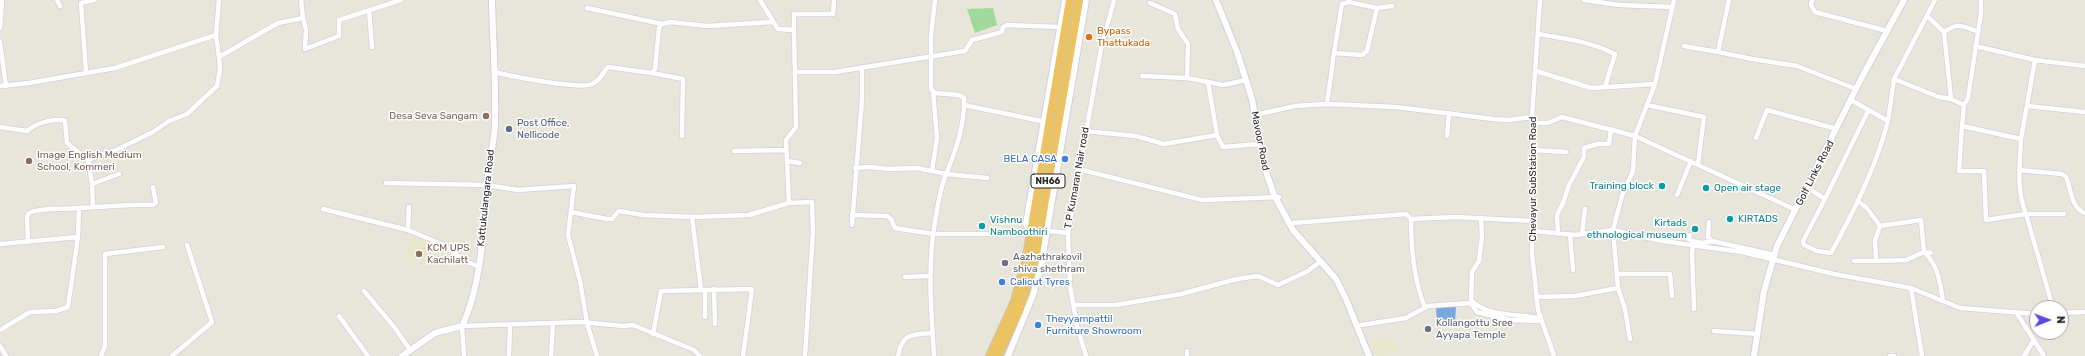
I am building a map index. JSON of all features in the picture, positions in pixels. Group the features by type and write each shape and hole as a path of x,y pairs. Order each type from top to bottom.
{"highway":[{"name":"NH66","path":"990,356 1015,301 1022,278 1031,234 1070,0"},
{"name":"NH66","path":"998,356 1019,312 1038,246 1079,0"}],"main road":[{"name":"Kattukulangara Road","path":"462,326 468,313 484,232 487,186 494,127 492,0"},
{"path":"1031,234 1026,224 1065,0"},
{"path":"1008,356 1033,295 1041,266 1086,0"},
{"name":"Mavoor Road","path":"1216,0 1237,52 1257,114 1264,166 1277,198 1293,230 1321,261 1341,289 1369,356"},
{"name":"Mavoor Road","path":"1219,0 1241,52 1257,114 1268,167 1277,198 1293,223 1339,278 1373,356"},
{"name":"Golf Links Road","path":"1754,356 1764,291 1777,246 1808,188 1856,89 1904,0"},
{"path":"1044,207 1052,200"},
{"path":"402,356 434,333 462,326"}],"street":[{"path":"0,28 2,0"},
{"path":"57,0 60,6"},
{"path":"86,72 81,3 94,0"},
{"path":"88,160 116,150 153,132 169,121 187,114 217,86 220,70 216,35 218,0"},
{"path":"301,0 306,30 305,49 339,36 339,20 401,0"},
{"path":"760,0 778,29 794,30"},
{"path":"789,203 786,140 796,127 794,14 833,14 834,0"},
{"path":"932,171 938,138 931,56 935,0"},
{"name":"T P Kumaran Nair road","path":"1086,356 1081,342 1070,286 1068,233 1078,169 1101,49 1114,0"},
{"path":"1337,0 1342,4"},
{"name":"Chevayur SubStation Road","path":"1540,0 1532,120 1534,221 1532,253 1536,297 1540,320 1554,356"},
{"path":"1584,0 1618,4 1672,7"},
{"path":"1630,339 1625,309 1618,288 1614,230 1622,196 1633,171 1635,136 1655,84 1674,0"},
{"path":"1718,52 1729,0"},
{"path":"1812,0 1811,5 1815,12 1887,31"},
{"path":"1868,111 1826,198 1803,241 1804,245 1817,251 1831,253 1858,201 1878,155 1888,120 1894,79 1935,0"},
{"path":"1981,0 1981,13 1977,31 1968,98 1964,105 1959,171 1984,170 1986,220 2026,214 2064,214"},
{"path":"1342,4 1349,1 1377,8 1392,6"},
{"path":"1150,3 1175,14 1178,29 1188,44 1187,78"},
{"path":"1327,104 1342,4"},
{"path":"588,8 662,24 670,22 707,26 773,22"},
{"path":"1334,54 1362,55 1367,51 1377,8"},
{"path":"369,10 372,47"},
{"path":"1927,16 1944,32 1951,99"},
{"path":"219,57 278,23 303,18"},
{"path":"652,73 655,69 659,28 662,24"},
{"path":"795,72 835,72 965,51 972,40 1002,32 1003,27 1007,25 1060,27"},
{"path":"1944,32 1950,26 1957,25 1977,31"},
{"path":"1538,34 1568,38 1615,54 1604,87"},
{"path":"0,86 115,68 216,35"},
{"path":"0,42 6,86"},
{"path":"1684,46 1797,66 1856,89"},
{"path":"1975,46 2035,60 2085,66"},
{"path":"2035,60 2021,139 2019,170 2020,201 2026,214 2051,300"},
{"path":"494,72 536,81 590,85 603,77 608,67 683,79 682,136"},
{"path":"852,225 855,168 862,99 862,67"},
{"path":"1536,71 1592,88 1655,84"},
{"path":"1142,76 1187,78 1223,85 1246,80"},
{"path":"1894,79 1939,97 1951,99 1964,105"},
{"path":"1208,82 1217,135 1222,147 1260,144"},
{"path":"933,90 942,94 959,95 964,98 964,105 953,160 946,174 934,234 930,276 934,356"},
{"path":"1851,100 1868,111 1888,120"},
{"path":"1257,114 1295,106 1327,104 1396,107 1508,120 1532,120 1548,123 1562,118 1635,136 1796,210"},
{"path":"964,105 1041,121"},
{"path":"1647,105 1704,117 1698,164"},
{"path":"2028,106 2085,112"},
{"path":"1756,138 1767,110 1837,129"},
{"path":"1447,136 1449,113"},
{"path":"0,128 27,131 34,125 62,120 65,121 67,143 88,160 92,184 93,207"},
{"path":"1962,126 2021,139"},
{"path":"1558,234 1557,215 1569,185 1584,157 1584,148 1598,144 1610,144 1611,129"},
{"path":"1085,131 1136,136 1164,144 1217,135"},
{"path":"734,151 786,150"},
{"path":"1533,150 1566,152"},
{"path":"787,161 800,163"},
{"path":"1678,195 1691,161"},
{"path":"855,168 870,166 932,171 946,174 987,178"},
{"path":"1078,169 1202,200 1277,198"},
{"path":"2019,170 2062,174 2066,177 2075,205 2080,211 2085,213"},
{"path":"92,184 120,174"},
{"path":"386,183 487,186 518,190 574,186 568,235 580,281 588,323 598,356"},
{"path":"28,242 26,217 29,213 44,210 126,204 153,205 156,203 153,187"},
{"path":"1808,188 1826,198"},
{"path":"1858,201 1867,208 1880,226"},
{"path":"571,212 607,219 612,219 619,211 643,215 749,215 789,203 812,202 813,232 805,356"},
{"path":"408,230 409,207"},
{"path":"0,330 30,312 56,311 68,307 78,237 79,208"},
{"path":"323,209 408,230 440,242 450,248 464,261 478,266"},
{"path":"1582,234 1585,209"},
{"path":"1293,223 1406,214 1411,219 1412,246 1418,282 1425,308"},
{"path":"852,215 887,216 891,219 895,228 934,234 1031,234"},
{"path":"692,216 703,290 705,317"},
{"path":"1411,219 1456,217 1534,221"},
{"path":"1481,218 1480,254 1479,261 1472,272 1471,300 1477,306 1493,311 1540,320"},
{"path":"1880,226 1921,220 1924,252 1932,260 1940,277 1943,301"},
{"path":"1710,222 1708,236 1712,241"},
{"path":"1876,261 1875,240 1880,226"},
{"path":"1048,230 1068,233"},
{"path":"1534,231 1570,235 1614,230 1662,242 1774,257"},
{"path":"1570,235 1573,270"},
{"path":"1690,235 1688,239 1703,244 1712,241 1834,274 1911,288 1960,308 2029,313"},
{"path":"0,244 78,237"},
{"path":"172,356 212,322 187,245"},
{"path":"1693,245 1694,309"},
{"path":"101,356 105,346 105,254 163,247"},
{"path":"1854,261 1906,260 1924,252 1931,253"},
{"path":"1073,305 1116,304 1151,299 1181,294 1237,279 1258,276 1278,285 1308,271 1321,261"},
{"path":"1617,274 1670,274 1672,296"},
{"path":"905,277 930,276"},
{"path":"1536,297 1575,296 1618,288"},
{"path":"1911,288 1922,356"},
{"path":"714,289 715,324"},
{"path":"653,334 661,290 752,289 743,356"},
{"path":"364,291 382,310 410,350"},
{"path":"1361,326 1406,318 1425,308 1440,304 1471,303 1477,312 1510,320 1540,320"},
{"path":"2016,312 2029,332"},
{"path":"2069,313 2085,312"},
{"path":"339,316 368,356"},
{"path":"464,356 462,326 588,323 623,326 633,325 694,350 700,356"},
{"path":"551,356 553,324"},
{"path":"509,356 510,325"},
{"path":"1714,331 1758,334"},
{"path":"898,356 905,339 912,334 933,334"},
{"path":"2024,356 2034,340 2044,356"},
{"path":"0,346 6,356"}],"shaded area":[{"name":"KCM UPS Kachilatt","path":"412,237 427,241 427,247 434,248 430,263 403,259"},
{"path":"1390,336 1392,341 1395,341 1398,351 1383,356 1375,356 1369,342"}],"green space":[{"path":"993,8 997,25 975,33 967,9"}],"water":[{"path":"1436,305 1456,306 1455,324 1437,325"}],"place":[{"name":"Bypass Thattukada","path":"1089,37"},
{"name":"Desa Seva Sangam","path":"486,116"},
{"name":"Post Office, Nellicode","path":"509,129"},
{"name":"BELA CASA","path":"1065,159"},
{"name":"Image English Medium School, Kommeri","path":"29,161"},
{"name":"Training block","path":"1662,186"},
{"name":"Open air stage","path":"1706,188"},
{"name":"KIRTADS","path":"1730,219"},
{"name":"Vishnu Namboothiri","path":"982,226"},
{"name":"Kirtads ethnological museum","path":"1695,229"},
{"name":"KCM UPS Kachilatt","path":"419,254"},
{"name":"Aazhathrakovil shiva shethram","path":"1005,263"},
{"name":"Calicut Tyres","path":"1002,282"},
{"name":"Theyyampattil Furniture Showroom","path":"1038,325"},
{"name":"Kollangottu Sree Ayyapa Temple","path":"1428,329"}]}
